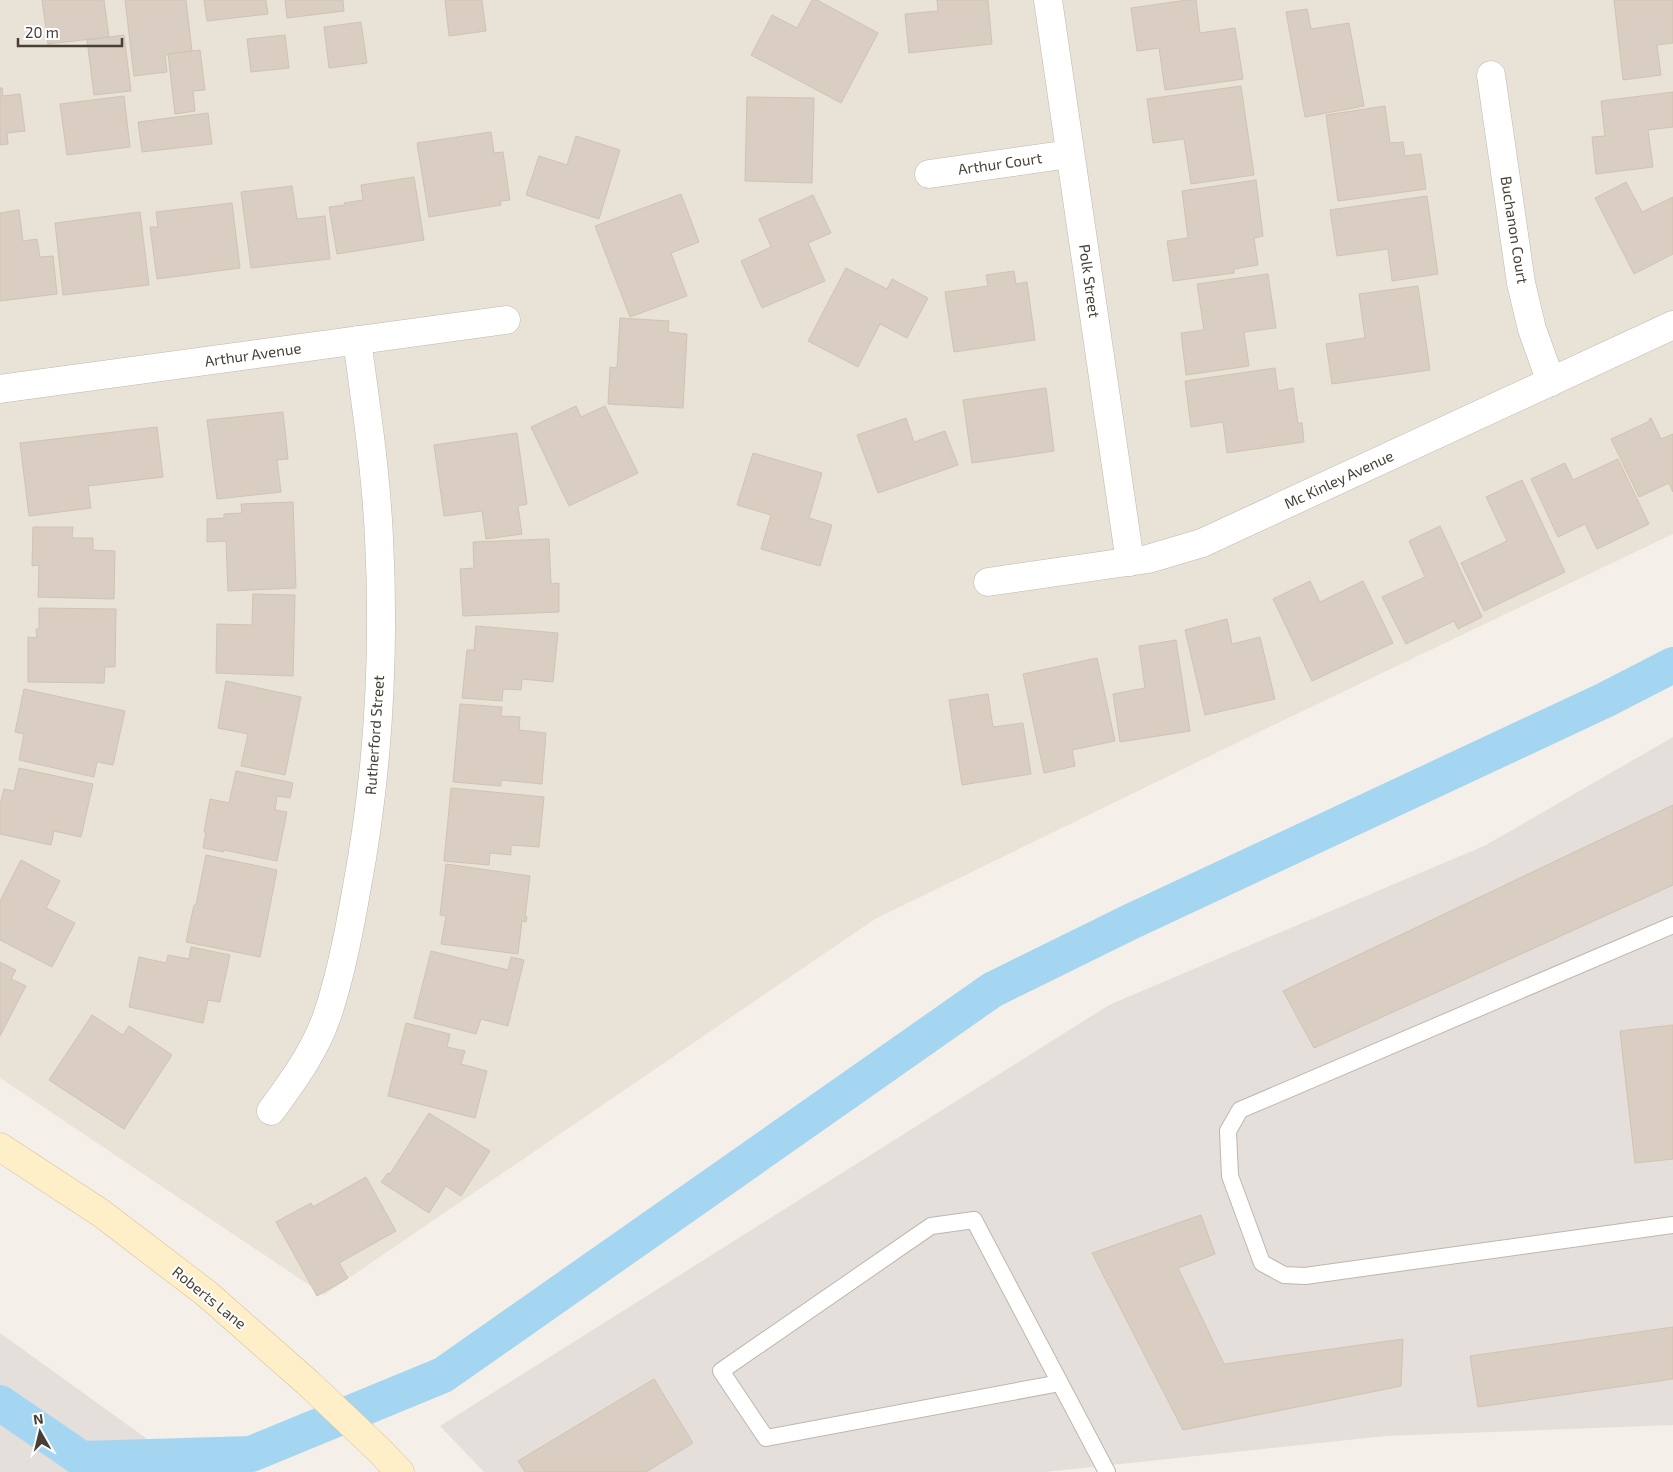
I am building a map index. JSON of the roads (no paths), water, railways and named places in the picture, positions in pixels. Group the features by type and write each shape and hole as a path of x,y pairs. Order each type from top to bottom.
{"street":[{"name":"Polk Street","path":"1048,0 1130,562"},
{"name":"Buchanon Court","path":"1491,75 1521,283 1532,329 1551,382"},
{"name":"Arthur Court","path":"929,174 1070,154"},
{"name":"Arthur Avenue","path":"0,389 506,320"},
{"name":"Mc Kinley Avenue","path":"988,582 1148,559 1202,544 1673,325"},
{"name":"Rutherford Street","path":"271,1112 304,1067 327,1017 344,956 364,852 376,748 382,643 379,538 368,419 357,340"},
{"name":"Roberts Lane","path":"0,1147 101,1213 207,1294 307,1382 400,1472"}],"lane":[{"path":"1673,925 1240,1110 1228,1131 1230,1176 1262,1262 1284,1275 1304,1276 1673,1224"},
{"path":"1060,1383 766,1438 721,1371 931,1226 974,1220 1107,1472"}],"waterway":[{"path":"0,1403 82,1459 251,1454 443,1375 992,990 1130,922 1605,700 1673,665"}]}
